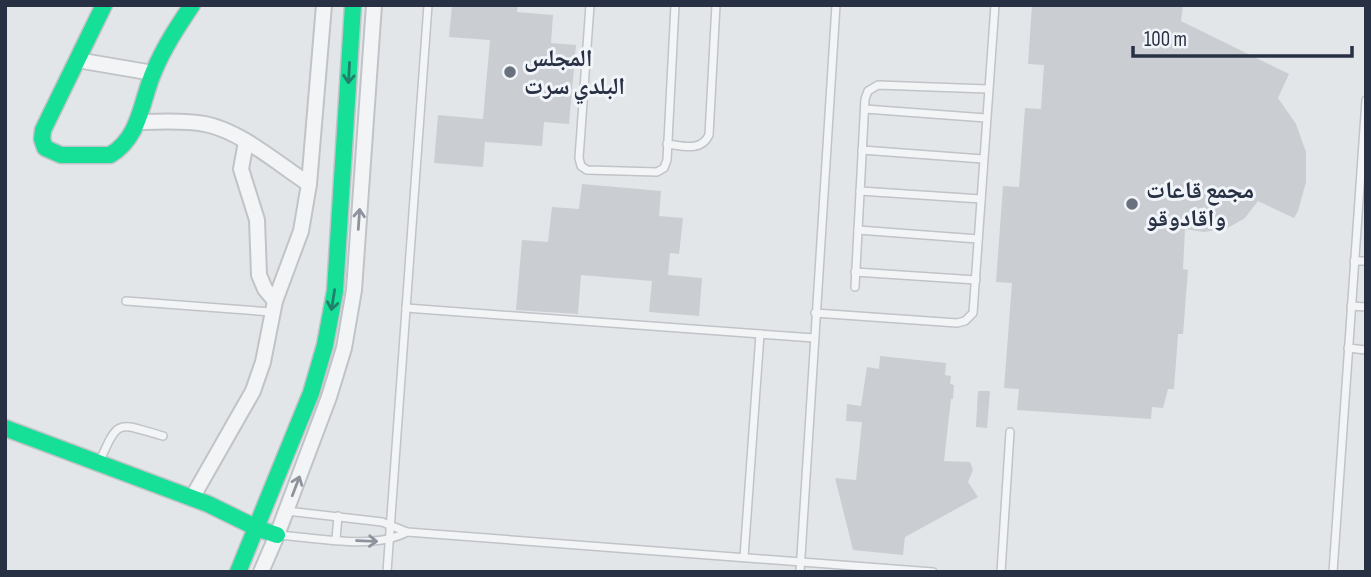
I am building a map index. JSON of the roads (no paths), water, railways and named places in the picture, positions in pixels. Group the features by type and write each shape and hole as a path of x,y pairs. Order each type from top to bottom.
{"street":[{"path":"104,5 43,130 45,148 61,155 110,155 125,144 139,122 153,74 171,37 192,5"},
{"path":"192,498 253,391 263,362 273,307 301,231 309,184 324,5"},
{"path":"238,572 266,509 311,393 325,345 340,225 353,5"},
{"path":"261,572 329,397 344,348 354,290 374,5"},
{"path":"77,60 153,74"},
{"path":"139,122 206,124 229,132 309,184"},
{"path":"246,142 241,169 257,220 259,275 273,307"},
{"path":"5,428 192,498 232,514 257,530 277,535"},
{"path":"232,514 266,509 286,511"}],"lane":[{"path":"387,572 428,5"},
{"path":"590,5 579,158 581,166 587,170 657,172 664,168 667,145 676,5"},
{"path":"667,145 698,146 708,139 716,5"},
{"path":"800,572 836,5"},
{"path":"815,313 961,323 971,316 974,309 987,89 995,5"},
{"path":"855,287 868,91 878,85 987,89"},
{"path":"1333,572 1354,261 1361,217 1366,100"},
{"path":"865,109 986,117"},
{"path":"862,150 983,159"},
{"path":"860,191 981,199"},
{"path":"858,230 978,239"},
{"path":"1354,261 1366,261"},
{"path":"855,272 976,280"},
{"path":"126,301 273,307"},
{"path":"1351,306 1366,307"},
{"path":"406,308 814,338"},
{"path":"744,557 760,334"},
{"path":"1348,348 1366,350"},
{"path":"100,462 111,435 119,427 131,427 163,436"},
{"path":"1001,572 1010,432"},
{"path":"286,511 390,524 407,532 933,572"},
{"path":"336,539 338,516"},
{"path":"277,535 373,542 390,540 407,532"}],"place":[{"name":"المجلس البلدي سرت","path":"510,72"},
{"name":"مجمع قاعات واقادوقو","path":"1132,204"}]}
